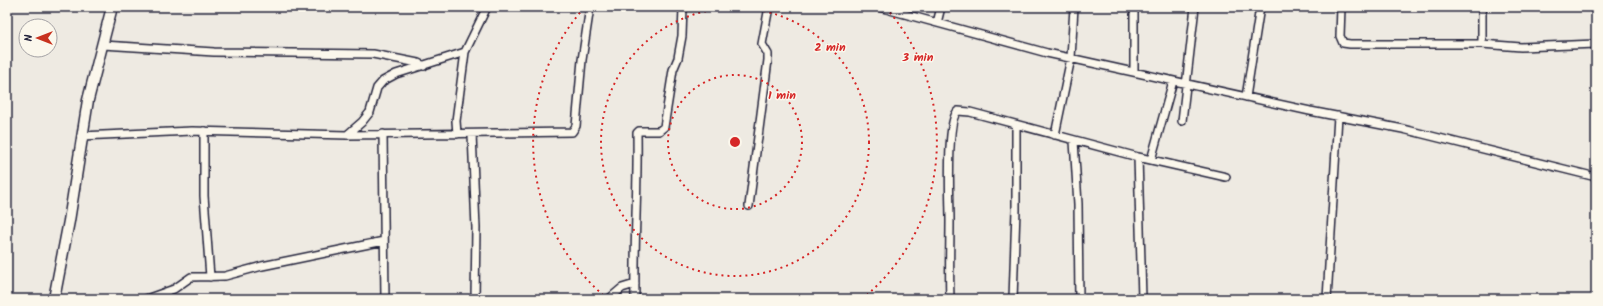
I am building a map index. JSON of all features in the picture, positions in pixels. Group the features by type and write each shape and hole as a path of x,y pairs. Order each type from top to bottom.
{"street":[{"path":"54,299 69,222 88,100 112,7"},
{"path":"457,134 456,121 465,52 487,7"},
{"path":"82,136 204,131 347,135 572,132 576,126 583,48 590,7"},
{"path":"635,299 637,133 639,131 659,131 664,127 673,70 678,58 682,36 683,7"},
{"path":"749,206 768,60 768,54 762,44 770,7"},
{"path":"879,7 937,22 1020,47 1187,84 1404,129 1596,177"},
{"path":"937,22 941,7"},
{"path":"1055,135 1071,58 1074,7"},
{"path":"1134,7 1134,72"},
{"path":"1182,121 1195,7"},
{"path":"1246,96 1260,7"},
{"path":"1341,7 1340,38 1345,43 1361,45 1482,44 1521,47 1596,44"},
{"path":"1482,7 1482,44"},
{"path":"103,45 229,53 379,54 418,63 424,66"},
{"path":"347,135 362,122 370,112 377,88 383,81 396,74 465,52"},
{"path":"1151,160 1174,81"},
{"path":"950,299 951,131 956,112 962,111 1138,157 1226,177"},
{"path":"1327,299 1338,116"},
{"path":"1013,299 1016,210 1016,125"},
{"path":"204,131 204,189 210,277"},
{"path":"383,134 385,299"},
{"path":"472,134 476,228 475,299"},
{"path":"1074,141 1078,204 1079,299"},
{"path":"1138,157 1142,299"},
{"path":"146,299 174,289 190,278 225,276 276,263 384,241"},
{"path":"609,299 622,288 635,284"}]}
